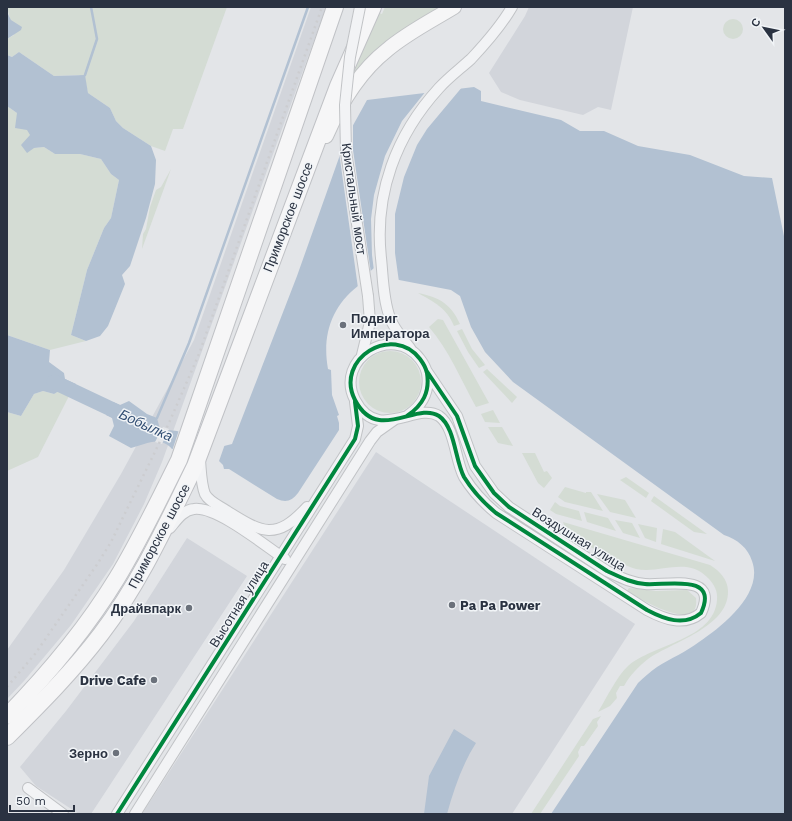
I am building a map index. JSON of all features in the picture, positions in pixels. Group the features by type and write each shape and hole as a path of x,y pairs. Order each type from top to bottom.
{"main road":[{"name":"Приморское шоссе","path":"7,716 62,655 116,579 152,516 179,460 336,7"},
{"name":"Приморское шоссе","path":"10,735 52,693 102,634 137,580 158,541 197,459 338,86 373,7"},
{"path":"285,226 330,127 345,99 365,71 387,50 454,7"}],"street":[{"name":"Кристальный мост","path":"360,7 350,57 345,105 346,152 368,296 370,322 362,356"},
{"path":"411,350 397,344 382,344 367,350 354,366 351,379 354,398 361,408 370,416 382,420 394,420 407,416 416,410 423,402 427,392 428,381 426,370 418,356 411,350 390,318 385,292 379,242 379,221 382,198 393,159 400,142 425,105 440,88 470,60 498,28 512,7"},
{"name":"Воздушная улица","path":"407,416 434,413 443,419 449,430 464,477 484,502 496,513 647,610 662,618 687,621 701,614 705,605 705,599 702,593 694,585 682,582 644,584 623,579 607,571 509,507 494,493 475,466 457,416 426,370"},
{"name":"Высотная улица","path":"117,814 355,439 358,426 354,398"},
{"name":"Высотная улица","path":"135,814 370,441 377,432 394,420"},
{"path":"197,459 208,499 252,527 260,530 268,531 286,527 299,516 325,488"},
{"path":"158,541 182,514 194,509 204,509 217,514 292,564"},
{"path":"28,788 64,814"}],"shaded area":[{"path":"7,7 227,7 183,129 173,129 165,151 151,146 123,128 116,121 110,108 88,93 85,79 79,75 54,76 19,52 12,57 7,55 7,39 14,35"},
{"path":"311,7 326,7 162,462 144,504 113,564 71,625 7,699 7,650 64,570 121,474 194,340"},
{"path":"385,7 441,7 355,73 353,72 379,13 382,14"},
{"path":"529,7 633,7 611,110 598,107 583,115 520,100 501,92 489,73 525,16"},
{"path":"733,19 740,22 743,29 740,36 733,39 726,36 723,29 726,22"},
{"path":"7,106 17,113 31,135 34,148 44,147 55,154 80,154 101,159 111,174 119,180 111,218 104,228 87,270 71,335 86,341 50,350 7,335"},
{"path":"171,169 142,249 143,234 146,229 150,207 156,190 161,187"},
{"path":"418,293 444,302 453,311 460,324 454,326 444,310"},
{"path":"438,319 443,320 489,403 476,407 449,355 429,327"},
{"path":"462,329 472,349 485,365 479,368 468,352 457,331"},
{"path":"384,351 396,351 412,360 419,370 421,382 419,394 412,404 396,413 384,413 373,408 364,399 359,388 359,376 364,365 373,356"},
{"path":"487,369 517,397 512,403 483,372"},
{"path":"43,391 54,394 59,391 69,396 38,457 7,471 7,412 21,416 34,394"},
{"path":"493,410 500,423 485,422 481,414"},
{"path":"488,427 502,427 513,446 498,443"},
{"path":"376,452 635,624 512,814 142,814"},
{"path":"522,453 535,453 544,472 547,471 552,478 544,488 538,483"},
{"path":"626,477 649,493 646,498 620,480"},
{"path":"565,487 586,493 591,492 603,511 565,502 558,497"},
{"path":"597,494 625,500 636,518 610,512"},
{"path":"654,496 707,534 694,532 651,501"},
{"path":"555,502 560,506 579,511 582,521 556,514 550,510"},
{"path":"584,512 608,518 616,531 587,522"},
{"path":"615,520 632,523 640,538 623,533"},
{"path":"563,522 710,565 723,576 728,587 726,604 709,624 684,640 648,659 634,671 624,686 620,686 616,693 617,698 610,706 598,712 616,682 628,666 639,658 694,633 705,624 713,613 717,600 717,594 712,583 700,572 691,568 683,567 645,570 636,569 603,554 571,535"},
{"path":"638,524 657,528 656,542 645,538"},
{"path":"663,529 675,532 715,561 661,544"},
{"path":"187,538 247,576 91,814 79,814 36,786 20,767 66,711 134,621"},
{"path":"629,588 656,591 687,590 696,598 695,609 689,614 679,614 668,611 633,595 627,591"},
{"path":"601,716 597,722 598,726 584,746 581,746 578,752 579,756 540,814 531,814 593,719"}],"water":[{"path":"7,12 11,20 22,27 21,30 7,39"},
{"path":"19,52 54,76 85,75 88,93 110,108 116,121 123,128 151,146 156,160 155,184 146,218 130,266 122,275 125,284 108,326 100,336 86,341 71,335 87,270 104,228 111,218 119,180 111,174 101,159 80,154 55,154 44,147 34,148 27,153 21,145 30,135 27,130 15,128 17,113 7,106 7,55 12,57"},
{"path":"474,87 481,91 481,101 561,120 580,131 604,131 638,146 690,155 744,176 772,178 785,241 785,814 551,814 638,683 657,667 689,649 709,635 739,608 752,585 754,573 752,561 748,552 738,542 724,535 513,382 485,352 471,327 460,296 451,290 394,279 388,268 374,268 358,282 358,286 341,303 331,323 326,345 328,369 331,370 332,395 339,415 337,416 339,430 298,493 291,499 283,501 277,499 229,469 224,469 223,465 219,461 172,449 163,442 158,441 131,448 109,436 114,426 112,418 106,415 113,402 120,405 129,401 147,414 157,418 160,429 177,431 224,446 232,444 297,276 346,138 367,100"},
{"path":"7,335 50,350 49,362 64,373 65,379 76,384 69,396 59,391 54,394 43,391 34,394 21,416 7,412"},
{"path":"454,729 476,743 459,777 447,814 424,814 429,776"}],"pier":[{"path":"463,86 427,129 417,145 404,177 395,214 395,253 399,282 394,281 387,269 380,267 374,271 372,255 371,219 374,195 385,156 402,121 426,91"},
{"path":"353,121 353,150 371,273 360,283 358,288 339,152 344,137"},
{"path":"163,427 169,429 162,444 155,442"},
{"path":"179,430 225,444 218,464 172,451"}],"waterway":[{"path":"85,75 97,39 91,7"},
{"path":"157,418 189,343 308,7"},
{"name":"Бобылка","path":"54,382 128,417"}],"railway":[{"path":"7,687 35,654 111,542 169,423 199,354 322,7"}],"cycle path":[{"path":"407,416 413,412 424,398 428,380 427,373 427,371 420,359 409,349 396,344 382,345 370,351 359,360 352,371 351,385 355,400 364,413 375,419 386,420 397,419 419,413 430,413 439,416 444,421 452,436 464,477 478,496 496,513 647,610 667,619 681,621 688,620 701,613 705,600 703,591 697,586 677,583 645,584 621,577 607,571 509,507 494,493 475,466 457,416 426,370"},
{"path":"117,814 355,439 358,426 355,402"}],"place":[{"name":"Подвиг Императора","path":"343,325"},
{"name":"Pa Pa Power","path":"452,605"},
{"name":"Драйвпарк","path":"189,608"},
{"name":"Drive Cafe","path":"154,680"},
{"name":"Зерно","path":"116,753"}]}
